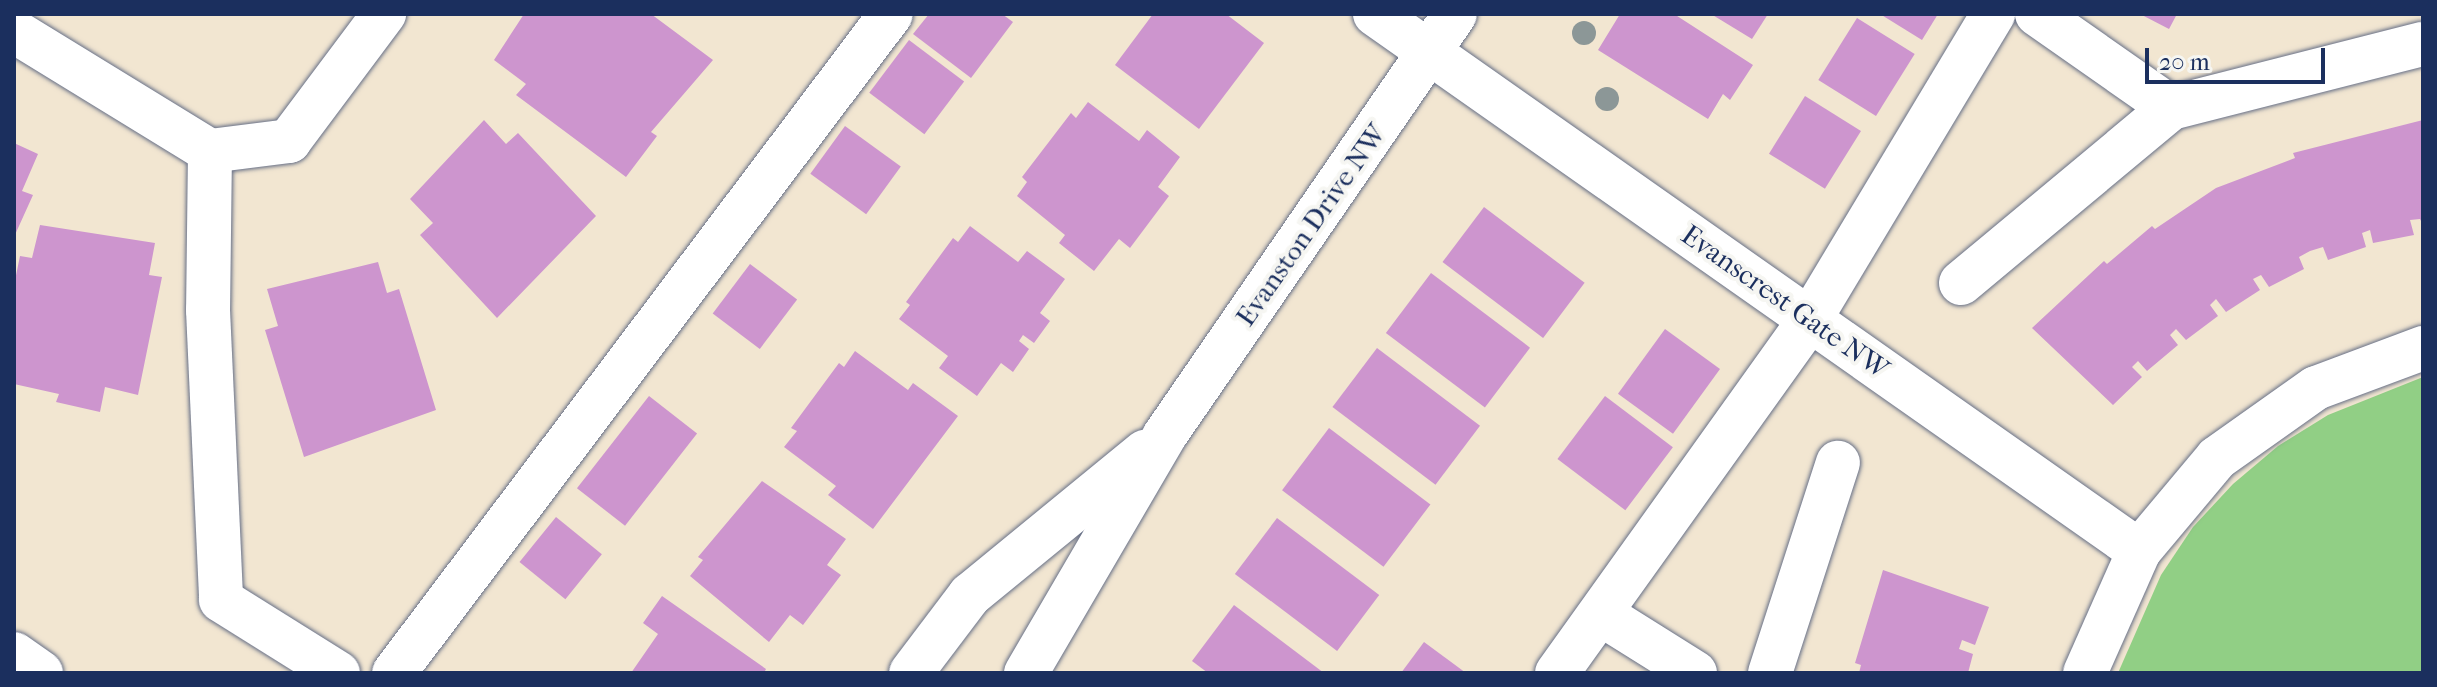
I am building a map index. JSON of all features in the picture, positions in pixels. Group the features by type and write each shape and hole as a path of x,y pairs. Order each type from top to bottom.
{"street":[{"path":"14,31 210,151 289,141 384,14"},
{"path":"394,673 891,14"},
{"name":"Evanscrest Gate NW","path":"1375,14 2139,551"},
{"name":"Evanston Drive NW","path":"1026,673 1165,435 1455,14"},
{"path":"1557,673 1810,319 1993,14"},
{"path":"2037,14 2171,108"},
{"path":"1961,283 2171,108 2423,44"},
{"path":"210,151 208,310 221,600 338,673"},
{"path":"2085,673 2139,551 2217,458 2316,388 2423,348"},
{"name":"Evanston Drive NW","path":"911,673 970,595 1165,435"},
{"path":"1770,673 1838,463"},
{"path":"1601,614 1695,673"},
{"path":"14,654 41,673"}],"green space":[{"path":"2423,377 2423,673 2118,673 2161,575 2193,527 2233,484 2278,446 2328,415"}],"building":[{"path":"524,14 651,14 713,60 651,132 657,136 626,177 516,95 526,84 494,60"},
{"path":"929,14 1002,14 1013,22 971,78 913,34"},
{"path":"1153,14 1226,14 1264,43 1199,129 1115,65"},
{"path":"1620,14 1674,14 1753,65 1730,100 1723,94 1708,119 1598,50"},
{"path":"1711,14 1768,14 1752,39"},
{"path":"1880,14 1938,14 1922,40"},
{"path":"2140,14 2177,14 2169,29"},
{"path":"1857,18 1915,54 1876,116 1818,80"},
{"path":"909,40 964,82 924,134 869,93"},
{"path":"1805,96 1861,131 1825,189 1769,154"},
{"path":"1088,102 1139,141 1147,130 1180,157 1158,187 1169,196 1130,248 1119,239 1094,271 1059,243 1065,235 1017,196 1027,182 1022,177 1071,113 1076,118"},
{"path":"484,120 506,144 518,133 596,216 497,318 420,235 433,223 410,199"},
{"path":"2423,120 2423,225 2420,219 2410,220 2414,235 2373,243 2370,230 2362,233 2366,247 2328,260 2323,247 2310,251 2299,257 2304,269 2269,287 2261,275 2253,279 2260,290 2226,312 2216,299 2210,305 2218,316 2186,340 2176,329 2170,335 2178,345 2147,371 2138,361 2132,367 2142,377 2113,405 2032,328 2104,261 2107,264 2152,226 2155,229 2216,188 2295,158 2293,153"},
{"path":"845,126 901,167 866,214 810,174"},
{"path":"14,143 38,154 22,191 33,195 14,237"},
{"path":"1484,207 1585,283 1543,338 1442,262"},
{"path":"40,225 155,243 149,275 162,277 138,395 105,387 100,412 56,402 59,394 14,384 14,285 20,256 32,258"},
{"path":"970,226 1018,262 1027,251 1065,279 1040,313 1050,321 1034,343 1023,335 1019,341 1029,349 1013,372 1001,363 977,396 939,368 948,356 899,319 910,305 906,302 953,238 958,242"},
{"path":"378,262 387,293 399,289 436,410 304,457 265,330 278,326 267,289"},
{"path":"750,264 797,300 760,349 713,314"},
{"path":"1431,273 1530,348 1485,408 1386,333"},
{"path":"1665,329 1720,369 1673,434 1618,394"},
{"path":"1377,348 1480,426 1435,485 1332,407"},
{"path":"855,351 908,390 913,383 958,416 873,529 828,495 836,486 784,447 797,431 791,428 839,363 844,367"},
{"path":"649,396 697,434 625,526 577,488"},
{"path":"1605,396 1673,447 1625,510 1557,459"},
{"path":"1329,428 1430,504 1383,567 1282,490"},
{"path":"762,481 846,539 827,565 841,575 803,625 790,615 769,642 690,576 703,560 698,557"},
{"path":"556,517 602,554 565,599 519,562"},
{"path":"1277,518 1379,595 1337,651 1235,574"},
{"path":"1883,570 1989,607 1975,645 1962,640 1959,649 1973,654 1968,673 1859,673 1861,665 1855,663"},
{"path":"662,596 766,669 764,673 631,673 658,634 643,623"},
{"path":"1234,605 1324,673 1208,673 1192,661"},
{"path":"1424,642 1466,673 1401,673"}]}
